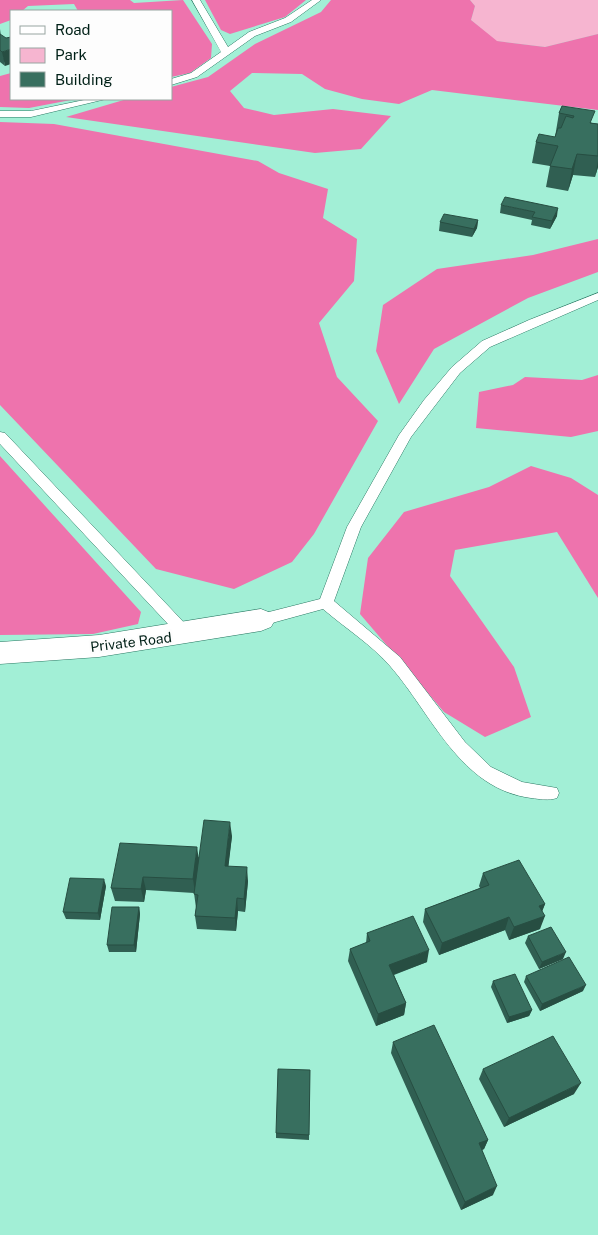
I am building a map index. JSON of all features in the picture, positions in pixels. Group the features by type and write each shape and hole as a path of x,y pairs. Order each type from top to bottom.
{"street":[{"name":"Private Road","path":"0,653 45,653 186,634 261,620"}],"lane":[{"path":"196,0 226,52"},
{"path":"172,82 194,75 252,34 288,20 318,0"},
{"path":"0,114 31,114 97,100"},
{"path":"326,603 358,519 405,435 428,403 456,370 486,344 532,322 598,296"},
{"path":"0,436 186,634"},
{"path":"261,620 326,603"},
{"path":"326,603 395,661 459,747 485,772 520,789 551,793"}],"green space":[{"path":"470,0 598,0 598,34 545,47 496,41 471,20 475,6"}],"shaded area":[{"path":"0,0 130,0 134,3 183,0 212,44 211,58 190,73 172,77 172,10 77,10 74,4 28,6 23,10 10,10 10,20 0,24"},
{"path":"205,0 306,0 285,17 230,34 221,30"},
{"path":"331,0 470,0 475,6 471,20 497,41 545,47 598,34 598,110 432,90 399,104 362,99 325,89 302,74 252,73 230,91 244,108 274,115 333,109 391,116 361,149 315,153 66,117 124,100 172,100 172,87 208,77 255,44 321,12"},
{"path":"10,73 10,100 71,100 29,108 0,107 0,76"},
{"path":"0,122 54,124 258,161 279,173 328,189 323,218 357,239 354,281 319,323 337,377 378,421 314,534 292,562 234,589 156,569 0,405"},
{"path":"598,239 598,272 528,298 434,349 399,404 376,351 383,305 437,269 533,255"},
{"path":"598,375 598,431 571,437 476,428 479,392 513,385 525,377 582,380"},
{"path":"0,456 141,612 138,624 93,634 0,635"},
{"path":"531,466 571,478 598,495 598,598 557,532 455,550 450,576 514,667 531,717 485,737 444,712 360,614 368,558 404,512 489,487"}],"building":[{"path":"0,34 6,38 10,37 10,49 2,52 0,50"},
{"path":"562,106 595,111 590,123 598,124 598,156 577,154 572,169 550,166 558,146 536,142 539,134 555,137 558,128 561,128 566,116 573,118 574,116 559,113"},
{"path":"505,197 558,208 552,221 532,217 535,212 501,205"},
{"path":"444,214 478,220 474,229 440,222"},
{"path":"204,820 230,822 225,866 247,867 244,899 237,898 235,918 195,916 198,895 194,894"},
{"path":"120,843 197,847 193,879 143,877 141,889 111,888"},
{"path":"519,860 545,904 539,906 545,916 514,927 509,917 442,943 425,909 489,885 483,873"},
{"path":"70,878 104,879 98,913 63,912"},
{"path":"112,907 139,907 134,945 107,945"},
{"path":"413,916 429,950 389,965 406,1003 378,1014 350,949 370,941 367,933"},
{"path":"551,927 566,952 542,962 528,936"},
{"path":"569,957 586,985 542,1004 526,976"},
{"path":"515,974 532,1010 509,1017 493,981"},
{"path":"434,1025 488,1140 479,1143 497,1186 465,1202 393,1042"},
{"path":"553,1036 581,1083 509,1118 483,1069"},
{"path":"278,1069 310,1070 309,1135 276,1133"}]}
